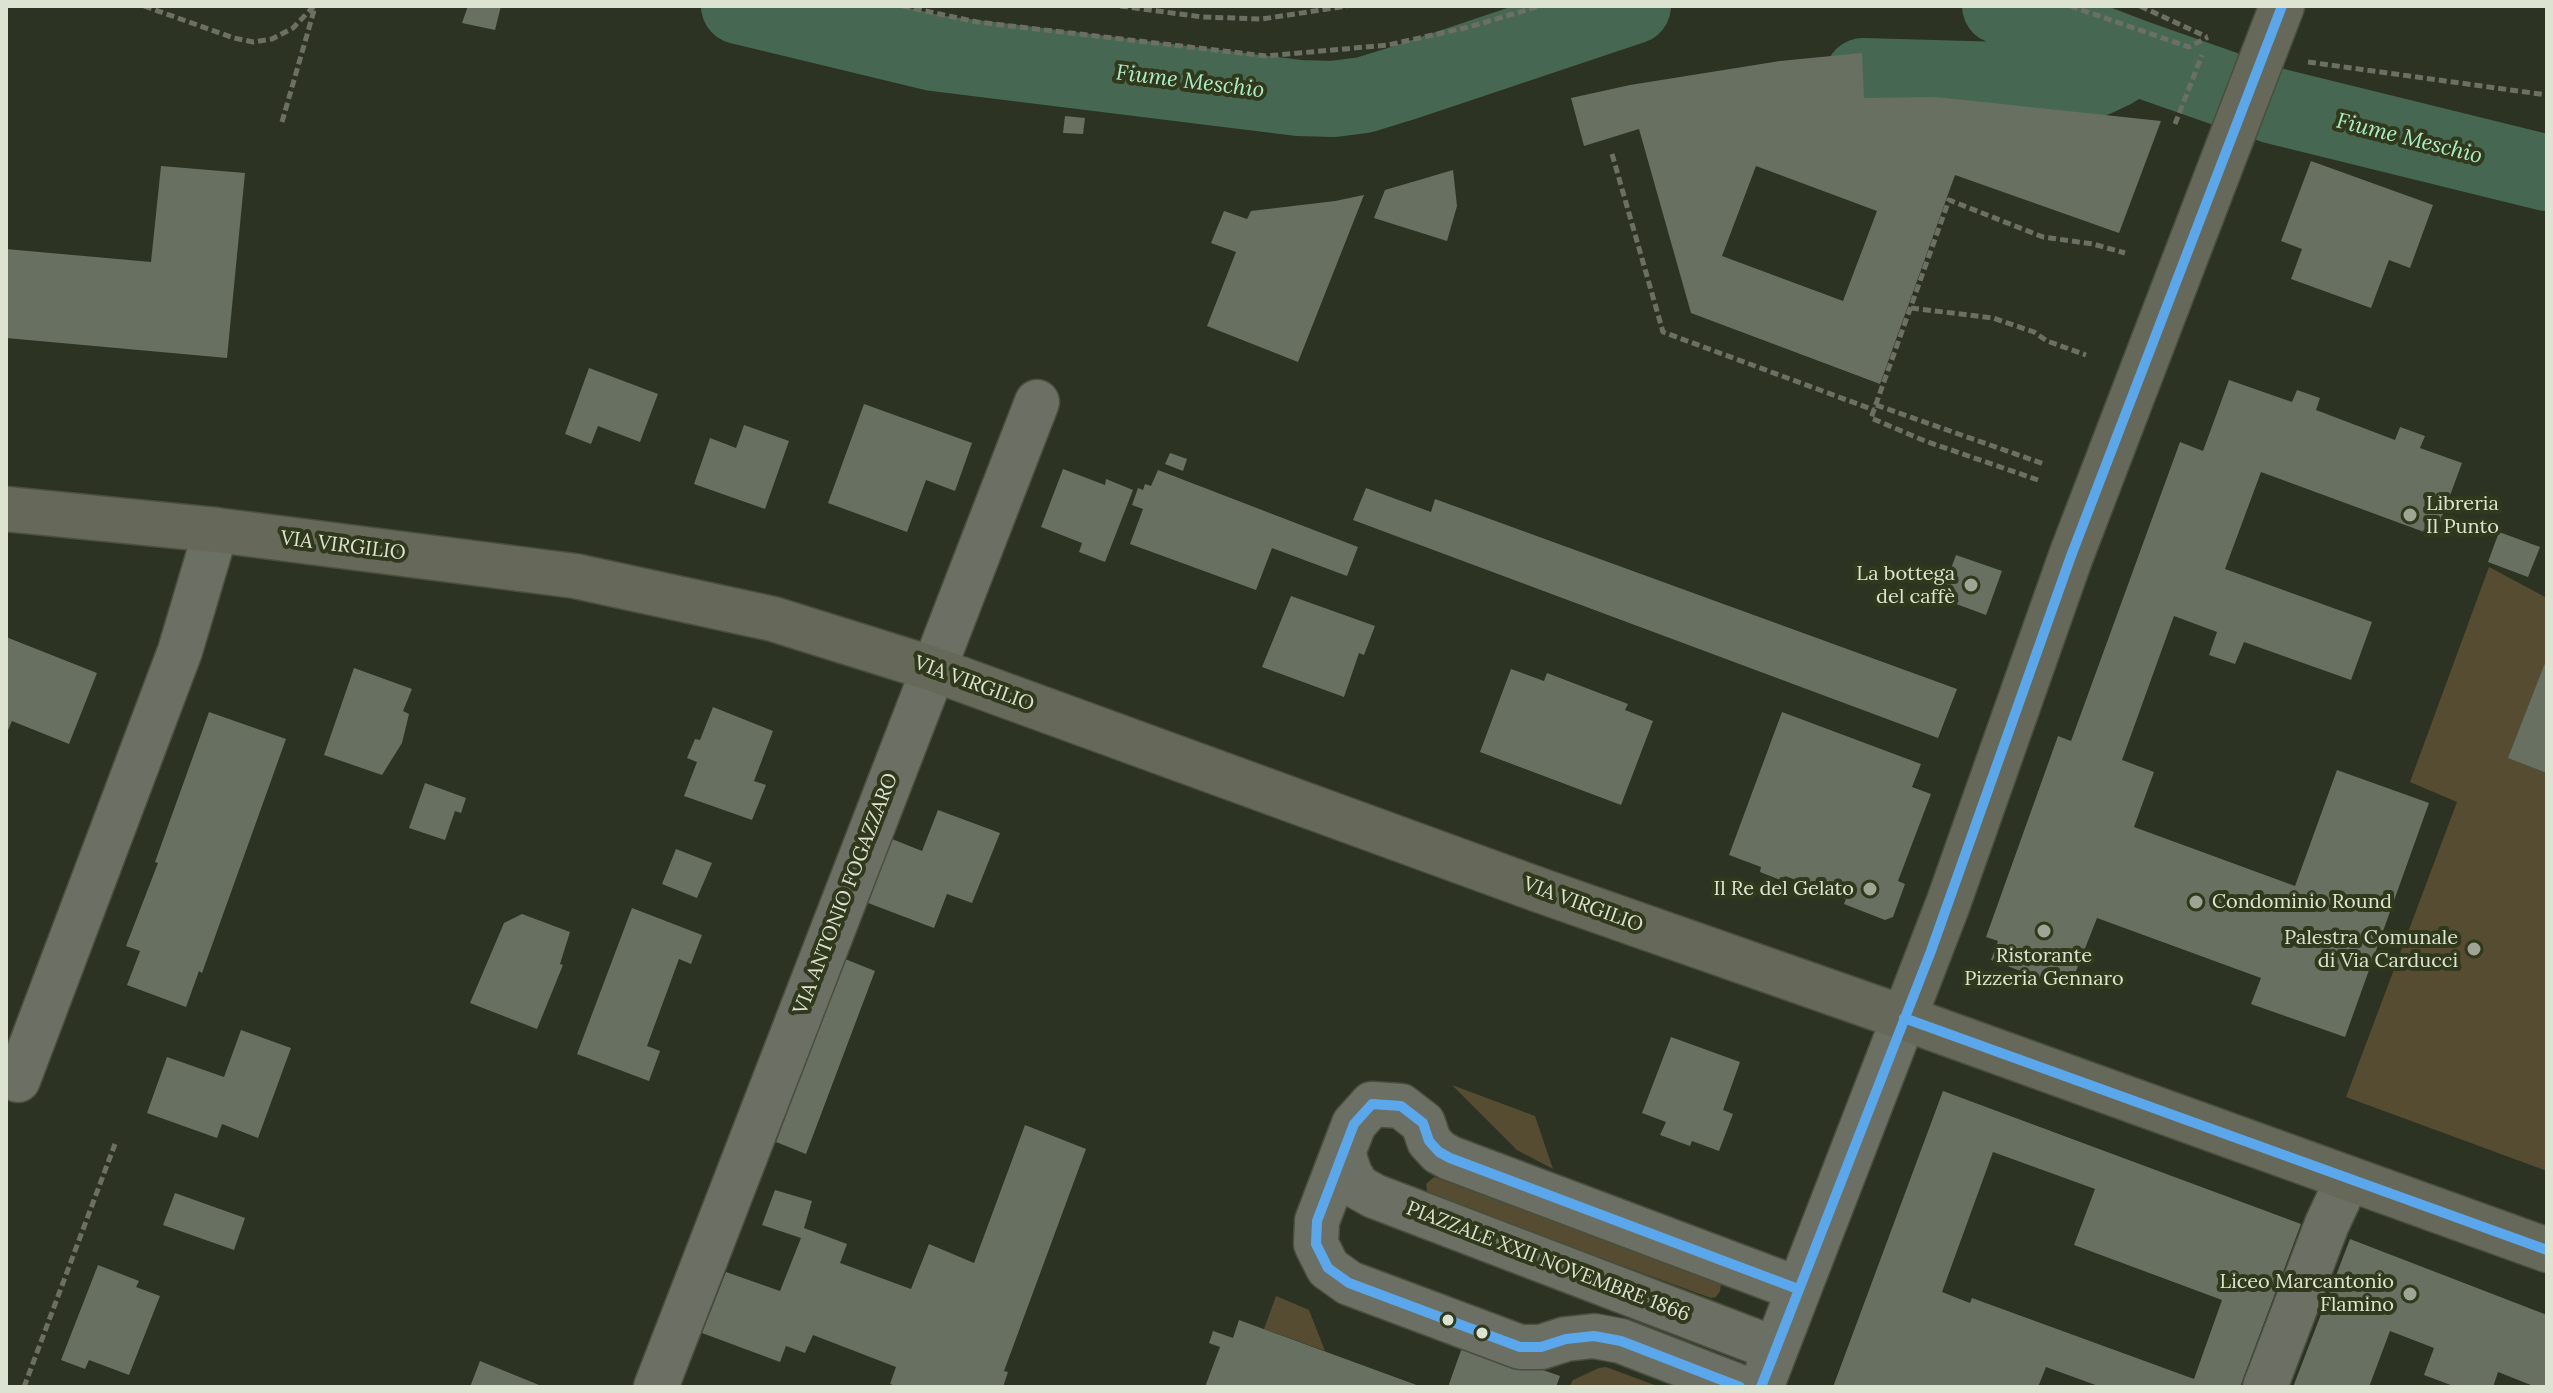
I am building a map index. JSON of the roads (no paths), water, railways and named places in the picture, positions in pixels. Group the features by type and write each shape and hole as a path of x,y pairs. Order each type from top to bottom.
{"main road":[{"path":"1904,1018 2071,556 2282,6"},
{"name":"VIA VIRGILIO","path":"6,509 216,530 575,576 773,619 933,669 1539,890 2547,1250"}],"street":[{"name":"VIA ANTONIO FOGAZZARO","path":"656,1387 1037,402"},
{"path":"18,1080 180,651 216,530"},
{"path":"1768,1368 1904,1018"},
{"path":"1740,1387 1621,1341 1594,1336 1566,1339 1541,1347 1520,1347 1349,1283 1328,1268 1316,1244 1317,1221 1354,1124 1372,1104 1401,1106 1423,1123 1429,1141 1450,1158 1798,1289"},
{"name":"PIAZZALE XXII NOVEMBRE 1866","path":"1343,1153 1358,1187 1374,1196 1768,1368"},
{"path":"2265,1387 2327,1224 2348,1179"}],"waterway":[{"name":"Fiume Meschio","path":"739,6 934,53 1299,98 1333,99 1364,95 1403,83 1633,6"},
{"name":"Fiume Meschio","path":"2000,6 2271,105 2547,173"},
{"path":"1863,76 2071,82 2095,79 2134,57"}],"place":[{"name":"Libreria Il Punto","path":"2410,515"},
{"name":"La bottega del caffè","path":"1971,585"},
{"name":"Il Re del Gelato","path":"1870,889"},
{"name":"Condominio Round","path":"2196,902"},
{"name":"Ristorante Pizzeria Gennaro","path":"2044,931"},
{"name":"Palestra Comunale di Via Carducci","path":"2474,949"},
{"name":"Liceo Marcantonio Flamino","path":"2410,1294"}]}
